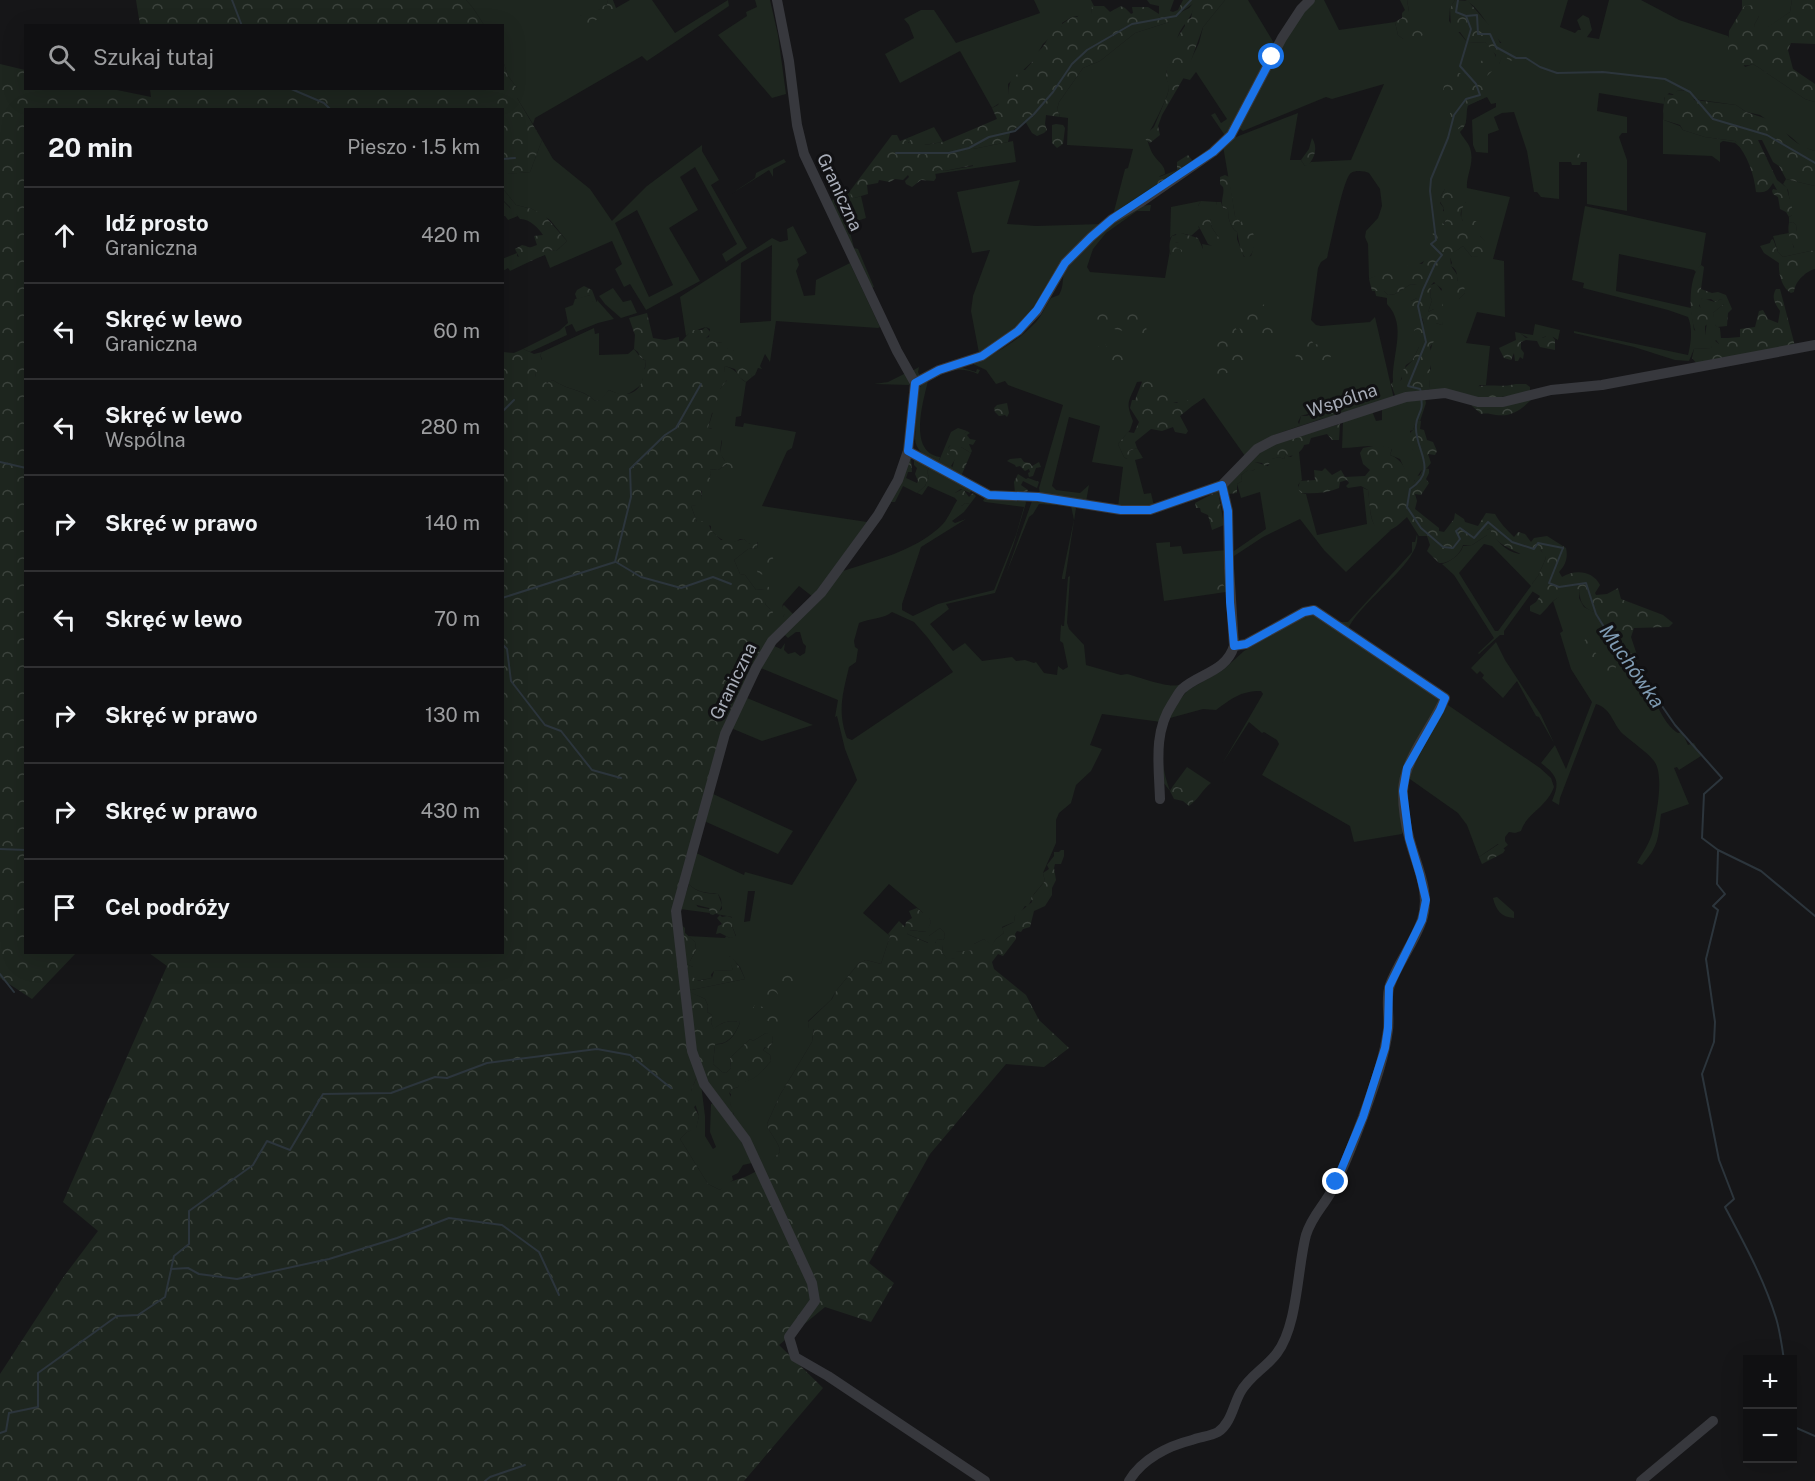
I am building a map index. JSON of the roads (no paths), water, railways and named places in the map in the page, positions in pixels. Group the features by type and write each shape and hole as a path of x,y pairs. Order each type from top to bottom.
{"street":[{"name":"Graniczna","path":"777,0 789,61 796,126 804,154 893,344 915,383 908,451 898,480 878,515 821,593 772,641 756,668 725,734 676,910 692,1051 704,1084 746,1140 812,1283 815,1301 789,1337 795,1357 828,1376 984,1481"},
{"path":"915,383 939,370 982,356 1018,331 1037,310 1065,263 1091,237 1112,219 1213,152 1231,135 1282,38 1301,9 1310,0"},
{"path":"1231,135 1244,132"},
{"name":"Wspólna","path":"908,451 989,495 1038,497 1121,510 1150,510 1222,485 1257,449 1274,440 1406,397 1445,393 1478,402 1503,402 1551,390 1602,386 1815,345"},
{"path":"1160,799 1158,736 1165,715 1181,689 1218,669 1231,655 1234,646 1228,511 1222,485"},
{"path":"1129,1481 1136,1470 1160,1452 1217,1432 1231,1417 1240,1392 1277,1353 1294,1306 1306,1235 1316,1212 1330,1195 1343,1169 1363,1117 1385,1048 1389,987 1422,920 1426,900 1409,838 1403,791 1407,768 1445,698 1314,610 1304,612 1246,644 1234,646"},
{"path":"1641,1481 1713,1421"}],"waterway":[{"path":"232,0 241,24"},
{"path":"896,153 949,153 969,148 989,137 1015,131 1034,114 1053,92 1072,64 1087,50 1132,24 1176,16 1191,0"},
{"name":"Muchówka","path":"1421,392 1420,389 1408,386 1426,342 1418,306 1435,264 1442,255 1431,244 1436,240 1430,191 1431,179 1448,138 1454,115 1466,99 1480,95 1476,84 1460,66 1471,29 1466,16 1456,12 1458,0"},
{"path":"1466,16 1477,15 1478,34 1490,34 1496,47 1516,58 1526,58 1540,67 1557,73 1603,72 1665,79 1690,92 1713,119 1767,135 1815,163"},
{"path":"294,90 324,103 329,108"},
{"path":"504,159 515,158"},
{"path":"504,597 615,562 631,497 630,469 665,435 676,428 701,384"},
{"name":"Muchówka","path":"1421,398 1422,406 1416,425 1416,434 1425,467 1419,482 1410,489 1407,507 1421,528 1443,547 1453,548 1460,539 1456,531 1460,528 1474,538 1488,522 1512,542 1534,549 1538,543 1563,548 1549,583 1559,587 1586,583 1596,614 1619,651 1651,690 1675,725 1722,778 1704,794 1702,838 1718,850 1761,871 1815,916"},
{"path":"504,410 514,400"},
{"path":"0,462 24,468"},
{"path":"616,562 641,577 681,588 713,577 731,584"},
{"path":"504,646 507,649 511,681 545,725 561,731 592,770 621,778"},
{"path":"0,849 24,850"},
{"path":"1718,851 1717,884 1725,894 1713,906 1718,910 1706,959 1715,1022 1714,1042 1702,1074 1719,1160 1734,1199 1725,1207 1766,1289 1779,1328 1783,1355"},
{"path":"0,974 14,992"},
{"path":"0,1433 6,1431 9,1413 38,1407 38,1373 117,1316 138,1315 165,1297 174,1256 189,1244 189,1211 253,1165 267,1141 290,1150 323,1094 391,1093 435,1077 447,1078 487,1063 597,1049 630,1055 671,1088"},
{"path":"171,1269 188,1268 199,1274 237,1279 329,1259 397,1238 449,1218 502,1225 539,1252 559,1295"},
{"path":"1797,1428 1815,1436"},
{"path":"485,1481 490,1477 525,1465"}]}
